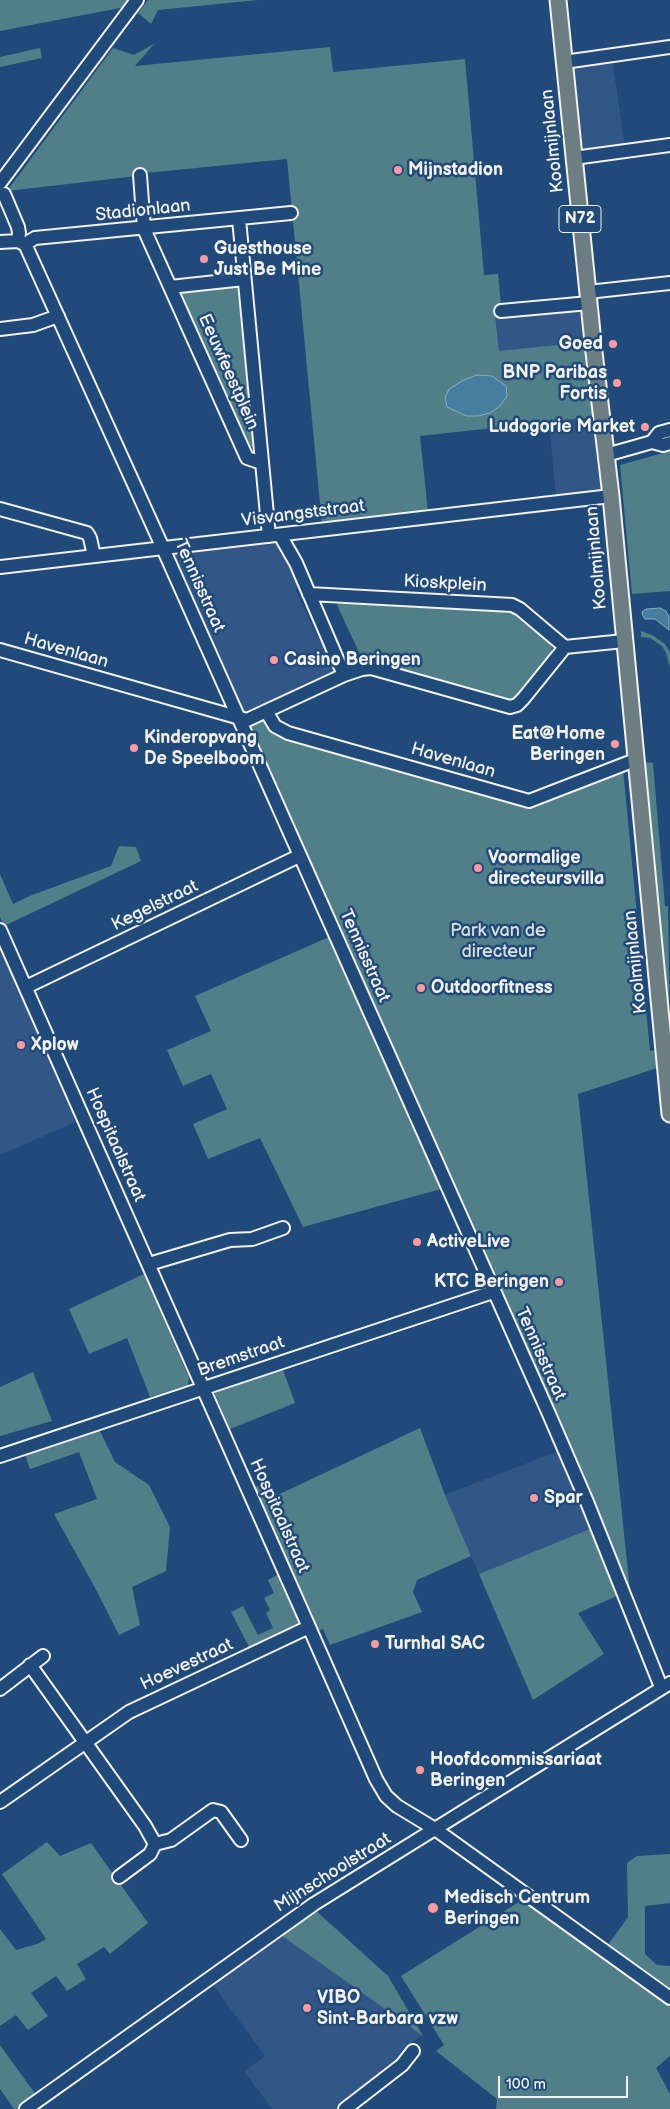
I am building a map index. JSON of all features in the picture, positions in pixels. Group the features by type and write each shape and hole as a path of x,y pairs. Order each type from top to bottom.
{"main road":[{"name":"Koolmijnlaan","path":"558,0 611,496 670,1114"}],"street":[{"path":"2,181 137,0"},
{"path":"564,62 670,47"},
{"path":"574,158 670,145"},
{"name":"Eeuwfeestplein","path":"140,175 144,229 247,458 262,463"},
{"name":"Tennisstraat","path":"2,181 18,227 21,242 58,316 92,395 162,546 587,1502 666,1685"},
{"name":"Stadionlaan","path":"0,242 21,242 35,238 144,229 292,213"},
{"name":"Eeuwfeestplein","path":"239,219 262,463 275,535"},
{"path":"170,287 244,279"},
{"path":"501,312 670,283"},
{"path":"0,329 33,325 58,316"},
{"path":"652,442 659,433 670,430"},
{"path":"606,455 652,442 663,445 670,443"},
{"name":"Visvangststraat","path":"0,567 162,546 275,535 611,496"},
{"path":"0,510 87,533 94,556"},
{"path":"275,535 289,548 309,594 349,674"},
{"name":"Kioskplein","path":"309,594 512,605 520,609 565,647"},
{"path":"239,719 247,720 349,674 371,668 510,707 523,699 565,647 624,641"},
{"name":"Havenlaan","path":"0,650 239,719"},
{"name":"Havenlaan","path":"266,711 276,726 288,733 529,801 635,760"},
{"name":"Kegelstraat","path":"26,987 299,856"},
{"name":"Hospitaalstraat","path":"0,930 376,1779 386,1796 397,1806 435,1829 670,1998"},
{"path":"149,1264 230,1240 252,1239 283,1228"},
{"name":"Bremstraat","path":"0,1456 493,1292"},
{"name":"Hoevestraat","path":"0,1802 143,1704 309,1627"},
{"path":"0,1689 43,1656"},
{"path":"30,1665 145,1826 155,1844"},
{"name":"Mijnschoolstraat","path":"26,2109 314,1904 666,1685"},
{"path":"119,1876 150,1854 155,1844 170,1840 213,1810 221,1812 241,1840"},
{"path":"345,2109 402,2065 413,2051"}],"shaded area":[{"path":"612,59 625,147 583,151 580,149 571,68 574,65"},
{"path":"576,307 582,309 586,342 499,352 495,315"},
{"path":"477,375 492,376 506,386 507,396 500,406 490,413 478,416 466,416 447,407 445,398 449,389"},
{"path":"593,417 601,489 598,492 556,497 549,422"},
{"path":"274,538 299,587 295,589 319,641 323,640 338,672 249,715 241,713 171,557 173,550"},
{"path":"660,608 666,611 669,617 669,630 655,619 645,619 643,616 642,612 646,609"},
{"name":"Xplow","path":"0,949 76,1122 0,1155"},
{"path":"558,1451 590,1529 479,1574 445,1495"},
{"name":"VIBO Sint-Barbara vzw","path":"278,1933 422,2035 401,2051 399,2063 339,2109 272,2109 244,2071 265,2056 211,1982"}],"green space":[{"path":"0,0 129,0 125,7 0,31"},
{"path":"148,0 258,0 158,10 151,24 138,13"},
{"path":"154,44 135,66 330,47 333,72 465,59 484,275 498,274 501,306 495,315 499,351 586,342 593,417 420,436 428,512 322,524 287,159 146,173 146,175 7,191 113,48 134,55"},
{"path":"40,48 42,58 0,67 0,57"},
{"path":"236,287 238,290 253,447 250,447 182,295 183,292"},
{"path":"670,451 670,591 632,594 620,465"},
{"path":"340,601 513,611 551,642 552,652 515,700 509,703 362,659 337,605"},
{"path":"641,631 652,635 665,644 670,652 670,668 662,646 650,638 641,637"},
{"name":"Park van de directeur","path":"262,719 518,802 623,769 650,1051 656,1050 657,1068 578,1094 631,1600 433,1142 429,1126 338,930 257,742 249,729 251,723"},
{"path":"643,762 653,763 665,906 668,906 670,1035"},
{"path":"119,846 136,847 141,861 4,926 0,917 0,874 13,904 32,895 111,866"},
{"path":"329,937 441,1189 303,1227 260,1138 208,1159 193,1124 227,1109 211,1074 183,1086 167,1050 211,1031 195,996"},
{"path":"144,1274 189,1378 188,1385 150,1397 127,1338 89,1354 69,1309"},
{"path":"282,1367 295,1403 230,1429 215,1394 220,1388"},
{"path":"33,1372 52,1421 0,1436 0,1387"},
{"path":"98,1427 115,1462 149,1485 170,1527 166,1571 132,1587 140,1625 119,1635 54,1514 97,1499 79,1452 30,1469 24,1452"},
{"path":"420,1428 445,1495 471,1556 417,1580 413,1592 422,1612 330,1645 323,1629 317,1631 253,1488 262,1484 269,1499"},
{"path":"590,1529 617,1596 578,1613 604,1654 533,1700 479,1574"},
{"path":"279,1574 300,1622 295,1628 250,1649 231,1612 243,1606 258,1635 273,1628 266,1613 270,1610 264,1598 274,1593 268,1580"},
{"path":"47,1842 60,1856 91,1843 148,1923 110,1954 104,1947 77,1964 86,1979 67,1991 56,1976 31,1993 48,2016 28,2030 16,2015 0,2026 0,1929 16,1950 37,1944 46,1939 2,1874"},
{"path":"670,1854 670,1903 645,1906 645,1954 657,1965 670,1966 670,1988 608,1945 628,1917 627,1863 637,1856"},
{"path":"522,1900 670,2007 670,2056 656,2068 670,2094 670,2109 496,2109 497,2099 436,2051 444,2045 401,1976"},
{"path":"314,1909 388,1976 423,2036 278,1933"},
{"path":"0,2045 36,2095 17,2109 14,2109 0,2089"}],"place":[{"name":"Mijnstadion","path":"398,170"},
{"name":"Guesthouse Just Be Mine","path":"204,259"},
{"name":"Goed","path":"613,344"},
{"name":"BNP Paribas Fortis","path":"617,383"},
{"name":"Ludogorie Market","path":"645,427"},
{"name":"Casino Beringen","path":"274,660"},
{"name":"Eat@Home Beringen","path":"615,744"},
{"name":"Kinderopvang De Speelboom","path":"134,748"},
{"name":"Voormalige directeursvilla","path":"478,868"},
{"name":"Outdoorfitness","path":"421,988"},
{"name":"Xplow","path":"21,1045"},
{"name":"ActiveLive","path":"417,1242"},
{"name":"KTC Beringen","path":"559,1282"},
{"name":"Spar","path":"534,1498"},
{"name":"Turnhal SAC","path":"375,1644"},
{"name":"Hoofdcommissariaat Beringen","path":"420,1770"},
{"name":"Medisch Centrum Beringen","path":"433,1908"},
{"name":"VIBO Sint-Barbara vzw","path":"307,2008"}]}
